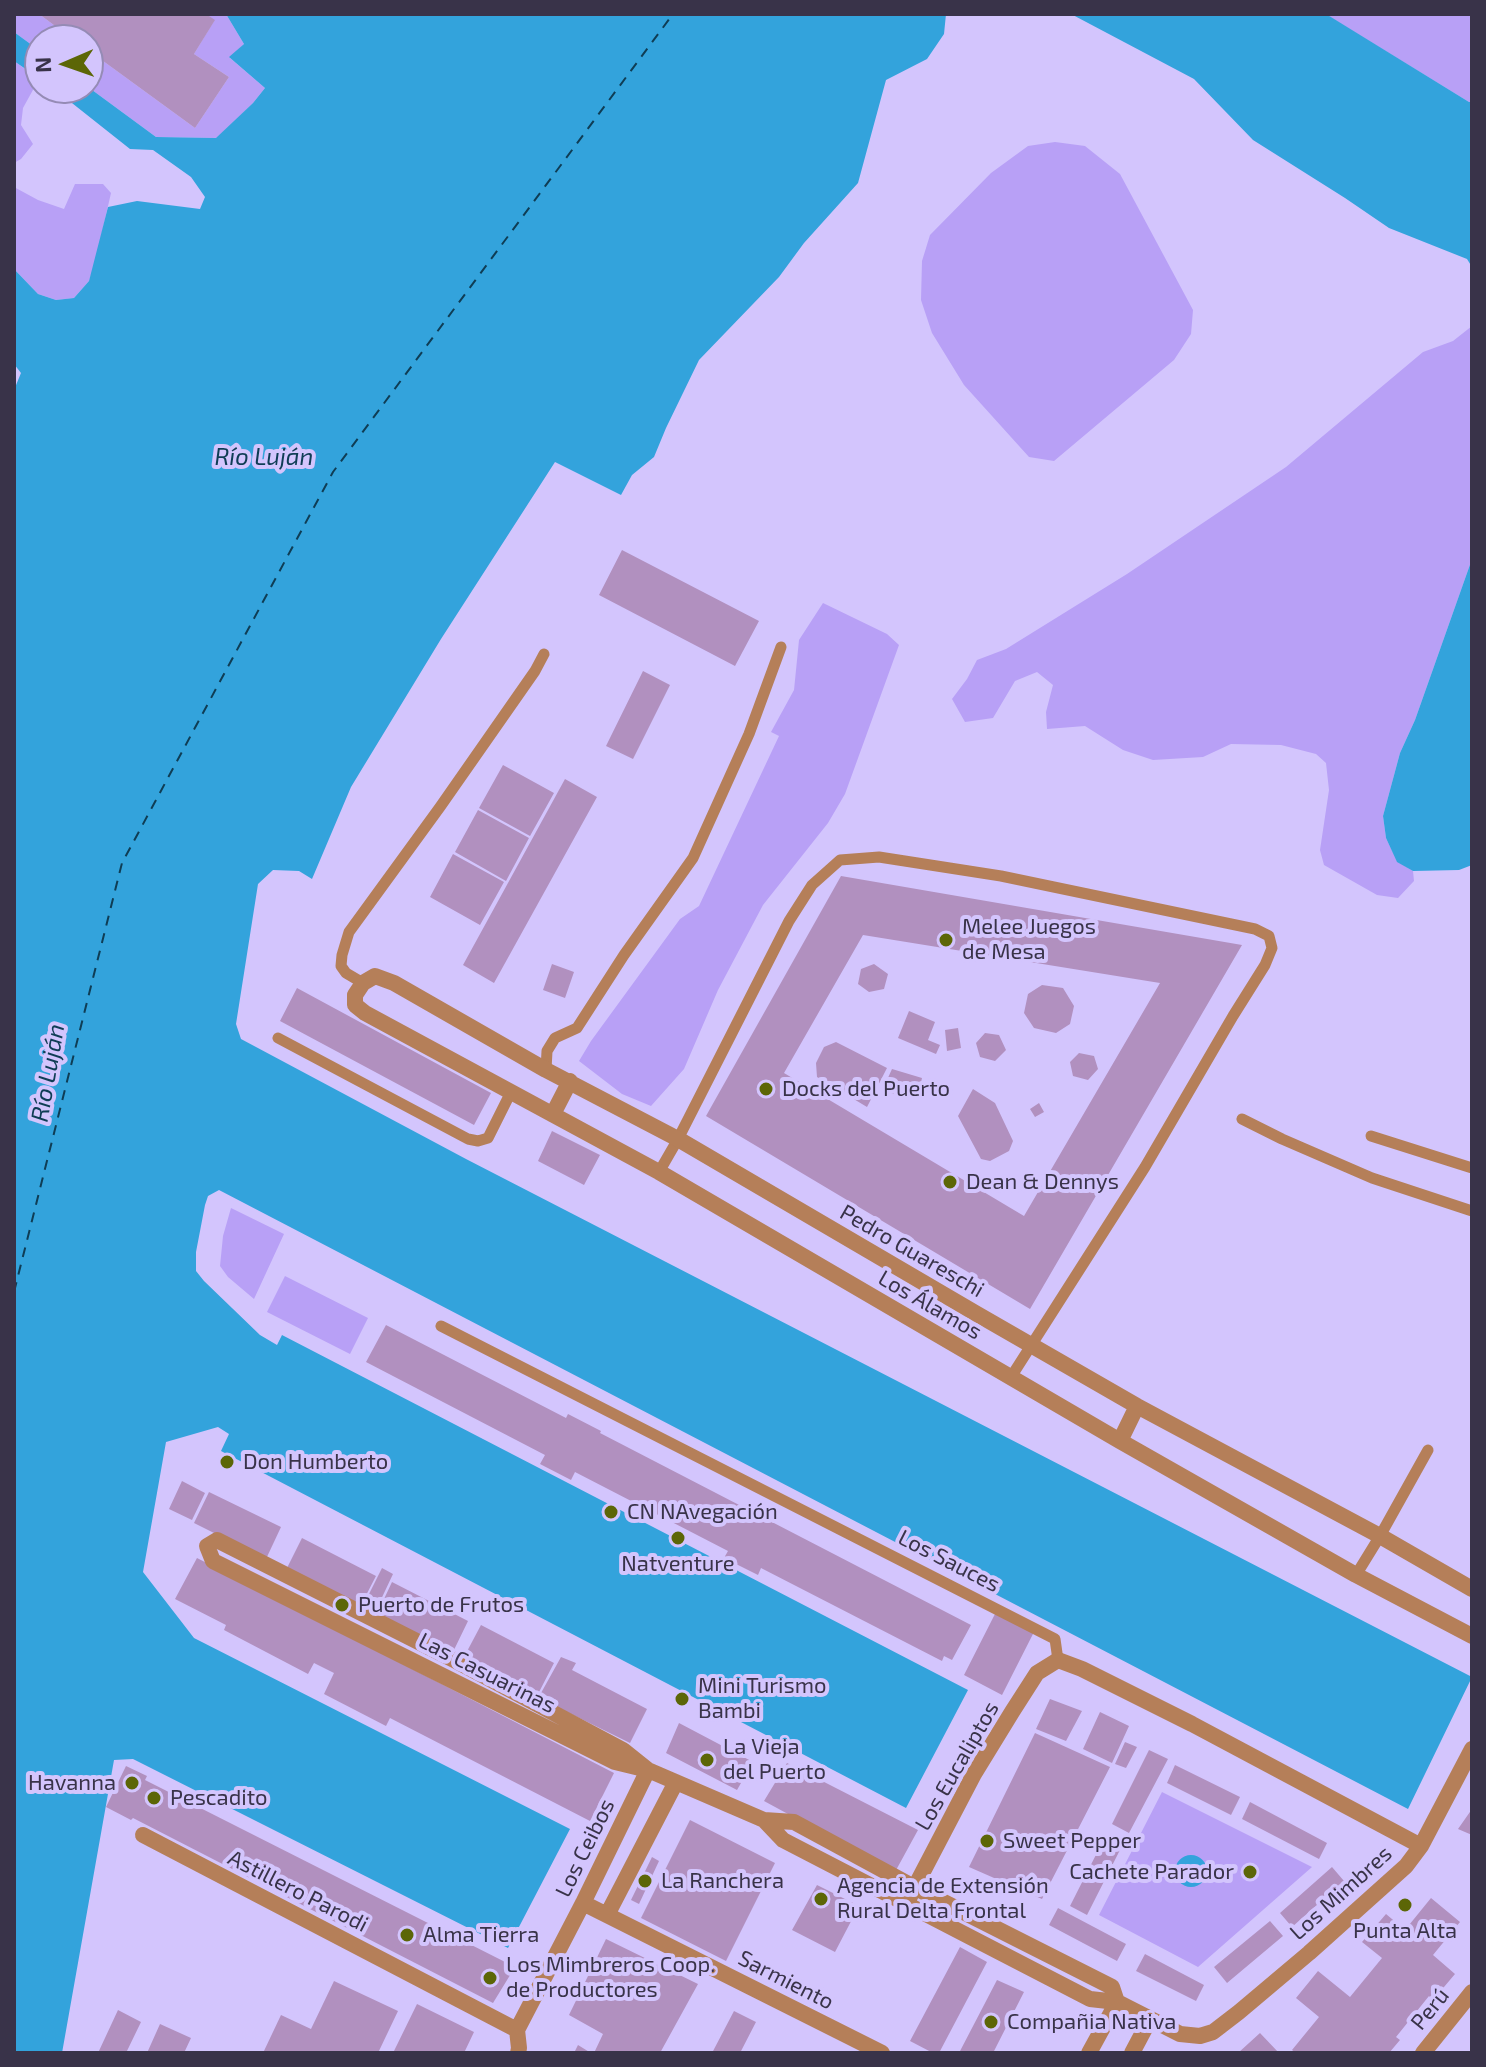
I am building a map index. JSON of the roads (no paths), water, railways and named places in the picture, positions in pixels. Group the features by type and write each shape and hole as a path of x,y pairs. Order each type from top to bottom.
{"street":[{"name":"Pedro Guareschi","path":"363,983 375,976 394,983 546,1070 678,1139 1137,1406 1380,1536 1472,1589"},
{"name":"Los Álamos","path":"363,983 355,995 355,1005 365,1013 659,1172 1120,1441 1356,1575 1472,1636"},
{"path":"553,1114 570,1081"},
{"path":"1120,1441 1137,1406"},
{"name":"Las Casuarinas","path":"648,1770 623,1750 454,1660 217,1540 207,1546 213,1561 615,1762 648,1770 764,1820 794,1822 914,1887 1112,1987 1117,2002"},
{"path":"1058,1660 1192,1724 1421,1846"},
{"name":"Los Eucaliptos","path":"906,1904 974,1774 1037,1673 1058,1660"},
{"name":"Los Mimbres","path":"1200,2036 1213,2032 1239,2012 1406,1866 1421,1846 1471,1751"},
{"name":"Los Ceibos","path":"517,2030 648,1770"},
{"path":"607,1915 676,1782"},
{"name":"Las Casuarinas","path":"764,1820 783,1840 1090,1999 1117,2002 1180,2034 1200,2036"},
{"name":"Astillero Parodi","path":"143,1835 517,2030"},
{"name":"Sarmiento","path":"583,1903 882,2053"},
{"name":"Perú","path":"1423,2053 1472,1992"},
{"path":"1089,2053 1117,2002"},
{"path":"1132,2053 1150,2019"},
{"path":"517,2030 518,2053"}],"lane":[{"path":"546,1070 547,1051 555,1038 577,1028 693,858 749,734 781,647"},
{"path":"363,983 346,973 341,966 349,932 449,794 544,654"},
{"path":"659,1172 789,921 812,885 840,860 879,857 1001,876 1255,929 1269,936 1272,948 1265,965 1145,1167 1011,1377"},
{"path":"278,1038 468,1139 478,1141 488,1138 511,1092"},
{"path":"1242,1119 1372,1178 1472,1211"},
{"path":"1371,1136 1472,1168"},
{"name":"Los Sauces","path":"441,1326 1055,1639 1058,1660"},
{"path":"1356,1575 1428,1450"}],"water":[{"name":"Río Luján","path":"226,14 946,14 944,34 927,59 886,80 858,183 804,243 779,277 699,360 654,457 632,475 621,495 555,462 441,639 351,787 312,879 299,871 273,870 258,884 236,1024 241,1039 466,1159 1472,1677 1408,1809 219,1190 208,1196 205,1205 196,1252 196,1271 260,1335 277,1345 282,1335 968,1690 906,1808 221,1451 229,1434 218,1427 166,1442 143,1572 194,1638 570,1829 508,1948 133,1759 114,1760 62,2053 14,2053 14,390 21,373 14,364 14,269 38,294 56,300 74,298 89,281 108,207 137,201 200,209 205,197 191,177 153,150 130,149 73,104 104,104 104,99 156,137 216,138 265,88 229,57 244,44"},
{"path":"1071,14 1326,14 1472,102 1472,267 1467,259 1389,228 1253,140 1194,79"},
{"path":"14,32 24,39 24,68 14,61"},
{"path":"1472,559 1472,865 1459,870 1413,871 1397,862 1386,838 1383,816 1400,753 1415,720"},
{"path":"1191,1855 1203,1859 1207,1871 1203,1883 1191,1887 1179,1883 1175,1871 1179,1859"}],"place":[{"name":"Melee Juegos de Mesa","path":"946,940"},
{"name":"Docks del Puerto","path":"766,1089"},
{"name":"Dean & Dennys","path":"950,1182"},
{"name":"Don Humberto","path":"227,1462"},
{"name":"CN NAvegación","path":"611,1512"},
{"name":"Natventure","path":"678,1538"},
{"name":"Puerto de Frutos","path":"342,1605"},
{"name":"Mini Turismo Bambi","path":"682,1699"},
{"name":"La Vieja del Puerto","path":"707,1760"},
{"name":"Havanna","path":"132,1783"},
{"name":"Pescadito","path":"154,1798"},
{"name":"Sweet Pepper","path":"987,1841"},
{"name":"Cachete Parador","path":"1250,1872"},
{"name":"La Ranchera","path":"645,1881"},
{"name":"Agencia de Extensión Rural Delta Frontal","path":"821,1899"},
{"name":"Punta Alta","path":"1405,1905"},
{"name":"Alma Tierra","path":"407,1935"},
{"name":"Los Mimbreros Coop. de Productores","path":"490,1978"},
{"name":"Compañia Nativa","path":"991,2022"}]}
